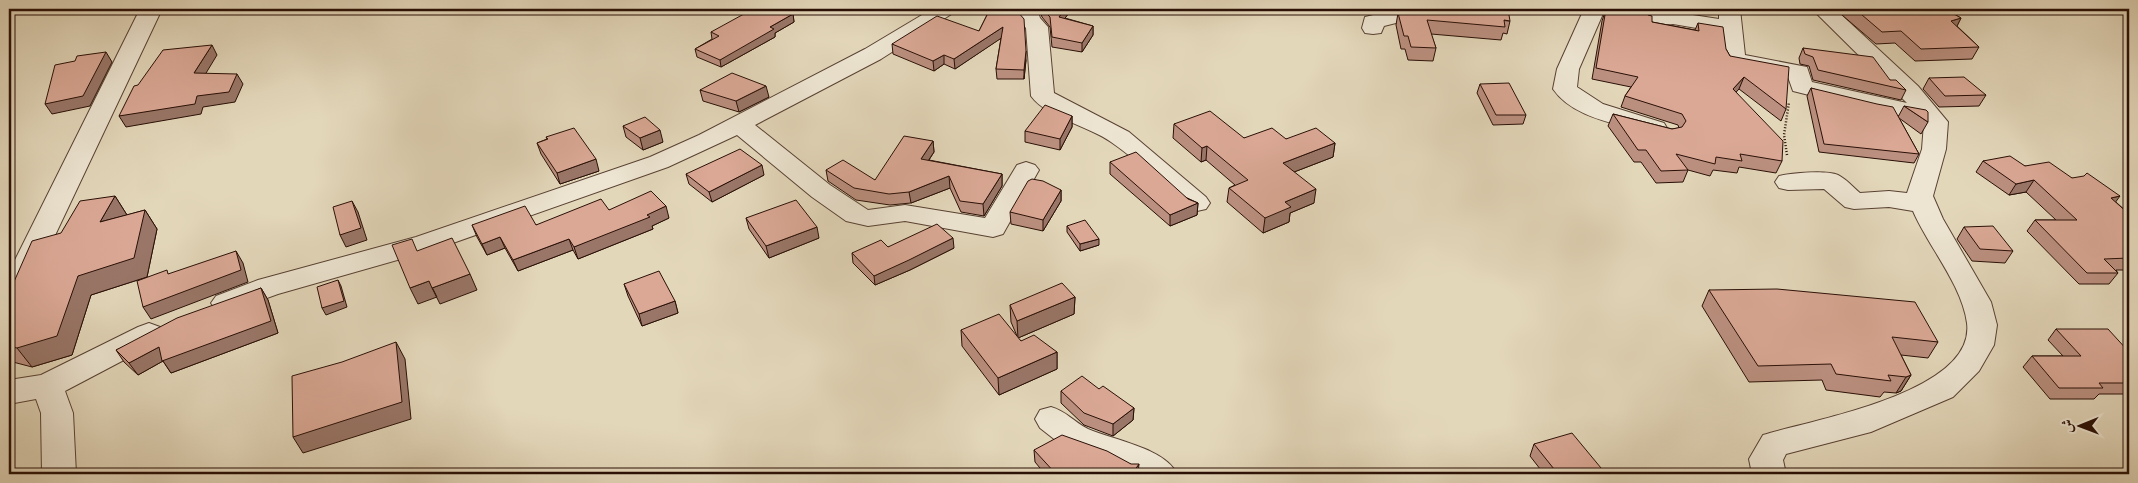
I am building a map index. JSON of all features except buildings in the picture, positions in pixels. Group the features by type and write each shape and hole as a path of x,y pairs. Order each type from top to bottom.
{"street":[{"path":"9,301 152,9"},
{"path":"202,311 268,287 426,243 659,162 739,124 873,54 946,9"},
{"path":"1027,9 1030,20 1037,28 1044,96 1053,104 1109,130 1140,152 1197,203"},
{"path":"1373,28 1373,22 1408,13 1408,9"},
{"path":"1594,9 1568,69 1564,90 1587,105 1668,132"},
{"path":"1769,474 1766,459 1775,444 1860,423 1942,389 1968,363 1979,345 1982,324 1976,302 1930,219 1920,196 1923,180 1934,150 1936,122 1931,114 1864,45 1823,9"},
{"path":"1654,20 1730,18 1734,60 1799,72 1801,86 1873,104 1931,114"},
{"path":"739,124 821,191 855,215 868,218 905,212 993,228 1026,170"},
{"path":"1788,182 1830,182 1854,201 1889,199 1924,204"},
{"path":"9,392 47,386 174,322"},
{"path":"47,386 57,413 59,474"},
{"path":"1051,419 1075,437 1119,452 1160,474"}],"path":[{"path":"1787,155 1784,135 1788,102 1796,89 1801,86"}]}
